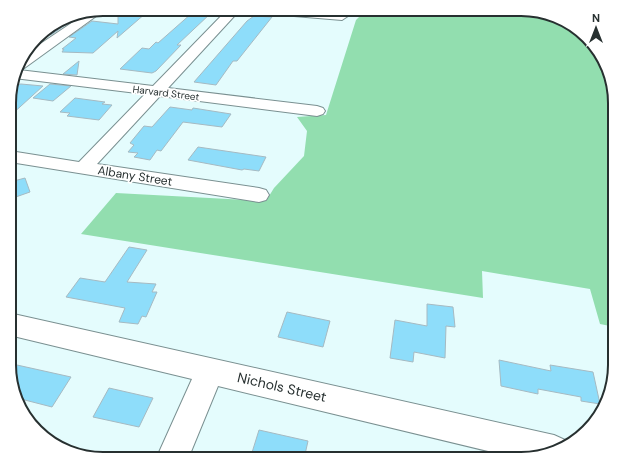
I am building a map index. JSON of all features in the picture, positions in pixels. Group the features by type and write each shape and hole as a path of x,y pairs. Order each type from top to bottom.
{"street":[{"path":"83,168 228,16"},
{"path":"29,58 88,18"},
{"name":"Harvard Street","path":"21,75 317,111"},
{"name":"Albany Street","path":"16,158 260,195"},
{"name":"Nichols Street","path":"16,326 544,449"},
{"path":"175,452 210,370"}],"green space":[{"path":"360,16 527,16 554,23 574,34 576,36 576,48 588,48 599,65 607,92 608,326 600,324 590,289 482,271 483,298 81,234 116,193 266,201 274,188 304,156 307,131 297,117 326,115 356,20"}],"building":[{"path":"118,16 143,16 117,38 118,31 93,53 62,52 64,49 62,49 76,38 69,37 92,21 118,24"},
{"path":"189,16 208,16 177,45 181,45 156,71 152,73 120,69 142,48 149,49 156,42 158,43"},
{"path":"254,16 272,17 237,61 233,61 216,85 194,82 247,21"},
{"path":"66,25 51,35 50,35"},
{"path":"79,61 77,75 63,74"},
{"path":"18,84 43,86 16,111 17,92"},
{"path":"50,84 71,86 53,101 33,98"},
{"path":"75,98 105,102 102,104 112,105 99,120 67,116 70,113 60,112"},
{"path":"170,107 192,110 193,108 231,114 222,127 183,122 161,151 157,150 150,160 134,157 138,153 128,152 134,145 130,143 144,126 152,127"},
{"path":"198,147 266,157 259,171 242,170 188,160"},
{"path":"25,178 30,192 16,197 16,180"},
{"path":"129,247 147,250 127,282 156,284 152,292 157,292 146,317 142,316 138,324 119,322 125,308 66,297 80,278 105,282"},
{"path":"427,304 453,307 455,327 446,326 445,358 414,352 413,362 390,358 395,320 427,326"},
{"path":"287,312 330,321 323,347 278,337"},
{"path":"499,360 551,371 550,365 593,372 599,401 598,404 581,401 581,397 538,389 538,394 501,386"},
{"path":"17,365 71,377 52,407 24,400 19,387"},
{"path":"109,388 153,398 139,427 93,417"},
{"path":"259,430 308,441 306,452 252,452"}]}
